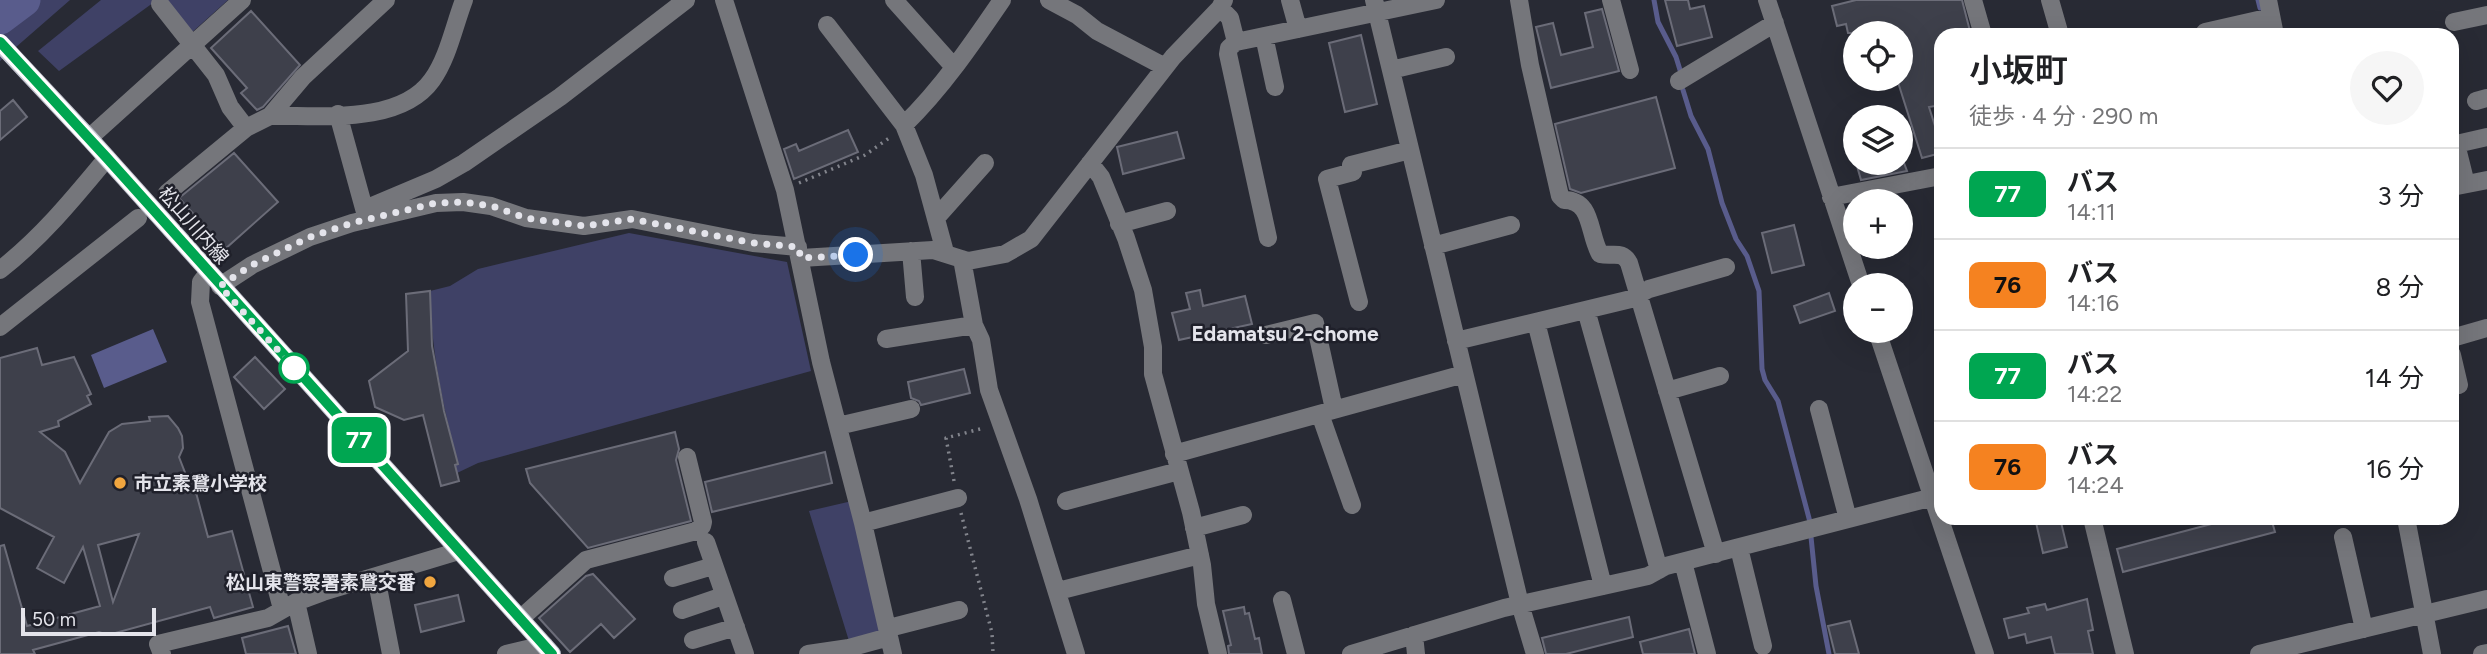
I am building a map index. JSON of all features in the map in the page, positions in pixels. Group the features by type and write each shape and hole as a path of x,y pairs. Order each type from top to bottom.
{"main road":[{"name":"松山川内線","path":"0,43 89,138 548,649"}],"street":[{"path":"89,138 242,0"},
{"path":"270,117 303,77 386,0"},
{"path":"167,193 246,128 270,117 388,110 403,105 434,78 464,0"},
{"path":"366,216 372,206 464,163 560,97 686,0"},
{"path":"724,0 785,190 821,362 890,640"},
{"path":"894,0 954,67"},
{"path":"904,125 954,67 1002,0"},
{"path":"1049,0 1077,15 1097,32 1165,67"},
{"path":"1290,0 1298,29"},
{"path":"1268,238 1228,54 1229,48 1236,42 1298,29 1375,6 1436,0"},
{"path":"1520,0 1530,65 1560,197 1581,203 1601,254 1625,256 1639,294 1716,554"},
{"path":"1611,0 1630,71"},
{"path":"1767,0 1857,273"},
{"path":"1973,0 1981,28"},
{"path":"2050,0 2058,28"},
{"path":"160,4 216,75 230,107 246,128"},
{"path":"308,654 289,606 200,302 201,282 214,280 252,265 310,237 366,216 436,203 463,202 556,223 584,226 632,219 800,252 933,250 968,261 1006,254 1031,239 1165,67 1222,4 1230,18 1236,42"},
{"path":"1375,6 1520,604 1535,654"},
{"path":"2220,28 2273,11"},
{"path":"2454,22 2487,15"},
{"path":"1679,81 1775,23"},
{"path":"827,25 904,125 936,218 953,255 981,340 989,390 1009,442 1076,654"},
{"path":"1264,36 1275,88"},
{"path":"1391,70 1446,57"},
{"path":"338,114 366,216"},
{"path":"2459,144 2487,137"},
{"path":"1359,302 1327,179 1353,172 1351,164 1410,150"},
{"path":"0,270 26,250 56,220 107,158"},
{"path":"936,218 985,163"},
{"path":"1090,163 1101,177 1126,238 1143,290 1153,347 1153,374 1194,527 1206,604 1219,654"},
{"path":"1831,197 1934,177"},
{"path":"2459,186 2487,180"},
{"path":"1119,224 1167,211"},
{"path":"0,327 7,315 138,218"},
{"path":"1433,246 1511,225"},
{"path":"911,251 915,297"},
{"path":"1456,341 1630,299 1649,289 1726,267"},
{"path":"1586,310 1659,570"},
{"path":"1536,322 1603,586"},
{"path":"1266,335 1315,323 1327,412 1352,505"},
{"path":"886,339 974,325"},
{"path":"2459,336 2487,328"},
{"path":"1881,343 1934,488"},
{"path":"1066,501 1327,412 1464,374"},
{"path":"1667,391 1720,376"},
{"path":"838,426 911,409"},
{"path":"1819,409 1848,519"},
{"path":"520,619 586,560 696,531 702,526 687,457"},
{"path":"1351,654 1520,604 1648,576 1683,562 1934,497"},
{"path":"863,523 958,498"},
{"path":"1194,527 1243,515"},
{"path":"1946,525 1985,654"},
{"path":"2094,525 2125,654"},
{"path":"2407,525 2432,654"},
{"path":"2343,537 2364,629"},
{"path":"706,542 745,654"},
{"path":"1739,548 1763,646"},
{"path":"162,654 158,644 268,618 323,592 459,551"},
{"path":"1058,591 1200,555"},
{"path":"1683,562 1707,654"},
{"path":"673,578 713,566"},
{"path":"376,577 391,654"},
{"path":"682,610 723,596"},
{"path":"2259,654 2487,599"},
{"path":"1282,600 1296,654"},
{"path":"808,654 890,640 959,610"},
{"path":"693,640 736,627"},
{"path":"1414,635 1416,654"},
{"path":"506,654 548,649"},
{"path":"2482,654 2487,653"}],"path":[{"path":"785,190 865,155 904,125"},
{"path":"993,654 992,633 946,438 1000,424"}],"shaded area":[{"path":"0,0 70,0 0,61"},
{"path":"101,0 157,0 59,71 38,51"},
{"path":"163,0 228,0 189,35"},
{"path":"629,233 787,262 811,371 478,463 457,473 455,465 458,463 435,357 430,291 450,286 478,269"},
{"path":"153,329 167,362 104,388 91,355"},
{"path":"852,501 881,633 849,641 809,511"}],"building":[{"path":"1665,0 1688,0 1690,9 1704,6 1712,37 1677,46"},
{"path":"1856,0 1962,0 1969,28 1934,28 1934,106 1929,107 1934,123 1934,155 1922,158 1913,130 1913,105 1905,105 1901,91 1913,91 1913,21 1843,21 1843,25 1837,26 1832,6"},
{"path":"1602,9 1619,71 1551,88 1536,27 1553,23 1561,55 1593,47 1585,13"},
{"path":"251,11 300,65 263,107 257,110 241,93 247,88 211,48"},
{"path":"1361,35 1377,104 1345,112 1329,43"},
{"path":"1656,97 1675,168 1581,193 1570,189 1555,124"},
{"path":"13,100 27,117 0,140 0,111"},
{"path":"848,130 858,152 794,179 784,149 796,144 799,151"},
{"path":"1177,132 1184,158 1123,174 1117,147"},
{"path":"234,153 278,202 225,249 179,198"},
{"path":"1860,175 1887,175 1861,180"},
{"path":"1794,225 1804,265 1772,273 1762,233"},
{"path":"1200,290 1203,306 1245,296 1252,324 1179,340 1172,313 1190,309 1186,293"},
{"path":"430,291 432,346 444,411 458,464 455,465 459,481 441,486 423,415 404,420 375,407 369,381 408,351 406,294"},
{"path":"1829,293 1835,311 1800,323 1794,306"},
{"path":"37,348 42,365 74,357 91,394 87,396 91,404 58,421 59,426 40,432 65,452 80,483 109,432 122,424 150,421 149,417 168,416 182,436 183,448 179,457 186,475 191,474 208,537 232,531 253,607 214,618 210,607 108,635 99,632 33,650 35,654 0,654 0,546 4,545 27,626 100,606 83,547 64,583 37,568 54,537 0,508 0,358","holes":["139,534 113,602 98,545"]},
{"path":"255,357 285,389 264,409 234,377"},
{"path":"964,369 970,393 921,405 919,401 911,398 908,382"},
{"path":"675,432 679,449 676,460 691,521 588,548 530,483 526,469"},
{"path":"825,452 832,483 712,512 705,482"},
{"path":"2037,525 2062,525 2067,547 2043,553"},
{"path":"2208,525 2273,525 2275,532 2123,572 2117,549"},
{"path":"593,574 635,619 614,638 601,624 570,652 539,618 586,576"},
{"path":"458,595 464,621 421,632 415,605"},
{"path":"2087,599 2093,630 2088,631 2093,654 2055,654 2051,637 2027,643 2025,634 2009,638 2004,619 2029,613 2027,608 2045,604 2047,610"},
{"path":"1244,607 1245,614 1249,613 1255,639 1259,638 1262,654 1229,654 1228,646 1231,645 1223,611"},
{"path":"1629,617 1633,637 1566,654 1546,654 1542,638"},
{"path":"1850,621 1859,654 1835,654 1828,626"},
{"path":"288,626 296,654 246,654 242,638"},
{"path":"1689,629 1695,654 1643,654 1640,642"}],"waterway":[{"path":"0,18 24,0"},
{"path":"1654,0 1658,22 1680,70"},
{"path":"2258,0 2260,8"},
{"path":"1683,90 1691,116 1708,149 1722,203 1736,239 1747,256 1759,291 1762,369 1765,380 1778,401 1810,522"},
{"path":"1811,537 1816,586 1829,654"}],"bus line":[{"name":"77","path":"0,42 552,654"}],"place":[{"name":"市立素鵞小学校","path":"120,483"},
{"name":"松山東警察署素鵞交番","path":"430,582"}],"district":[{"name":"Edamatsu 2-chome","path":"1285,334"}],"route":[{"path":"294,368 220,286 252,265 310,237 352,223 436,203 463,202 492,206 526,218 584,226 632,219 753,243 798,247 801,258 856,255"}]}
